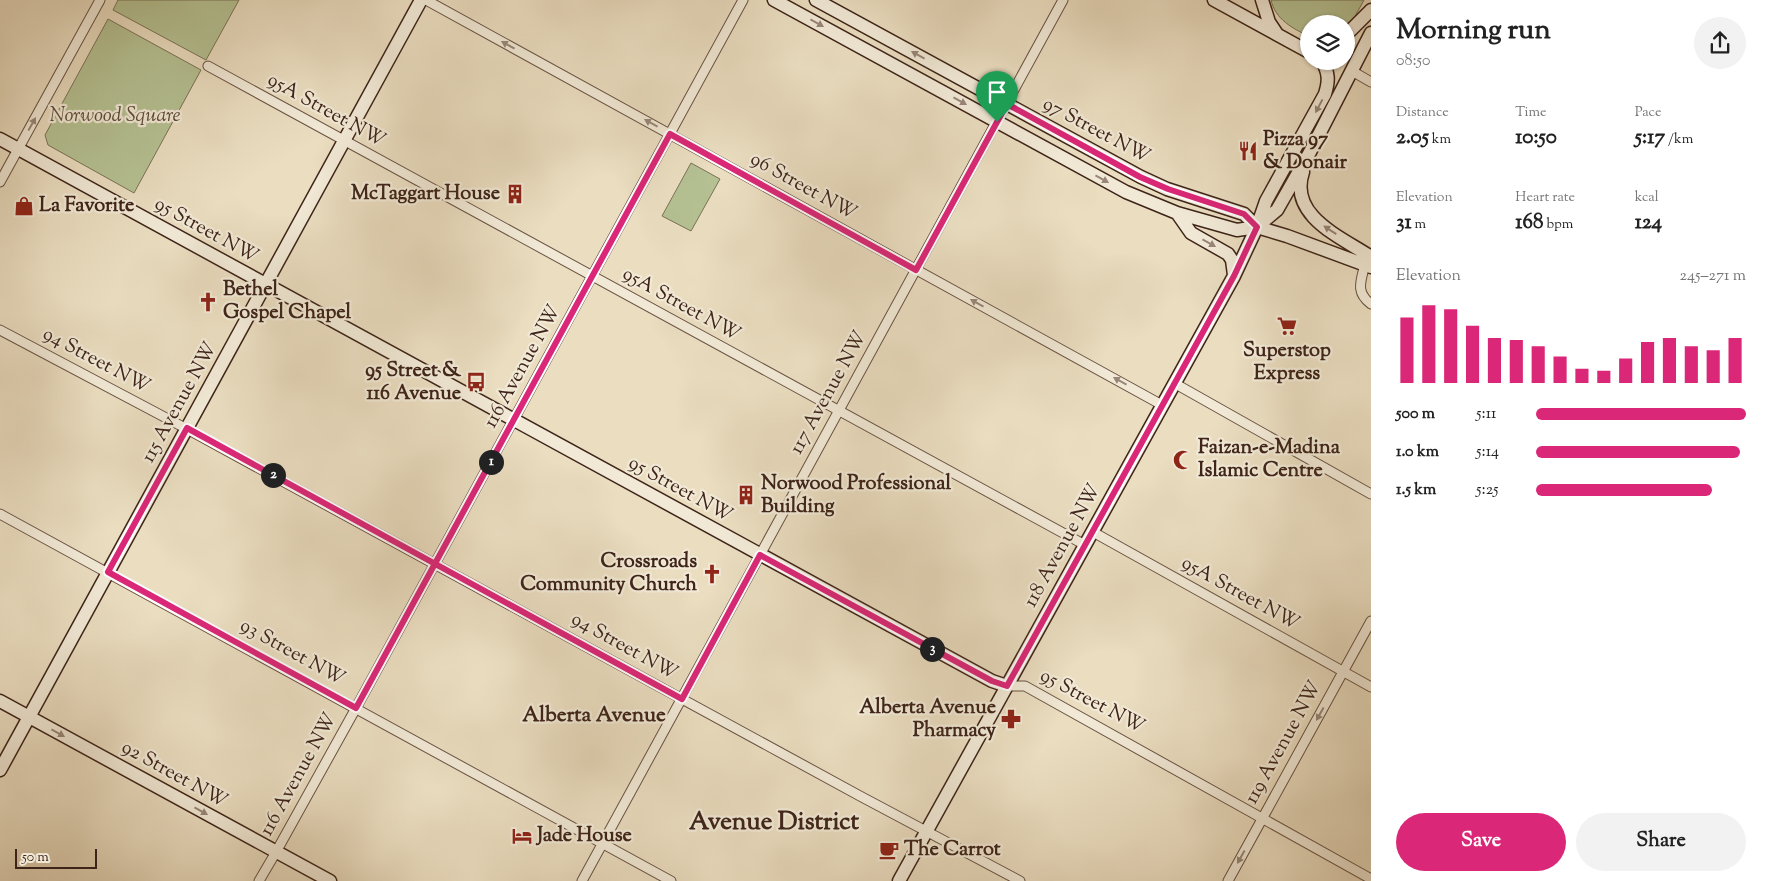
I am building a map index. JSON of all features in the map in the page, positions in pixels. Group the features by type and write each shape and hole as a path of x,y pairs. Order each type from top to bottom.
{"main road":[{"name":"115 Avenue NW","path":"0,770 421,0"},
{"name":"97 Street NW","path":"774,0 1126,192 1177,213 1237,230 1257,227 1369,262"},
{"name":"97 Street NW","path":"816,0 1140,177 1168,189 1244,214 1257,227"},
{"path":"1214,0 1278,36 1300,45"},
{"path":"1262,0 1269,22 1278,36"},
{"path":"1355,26 1371,10"},
{"name":"118 Avenue NW","path":"1257,227 1277,210 1310,152 1371,33"},
{"name":"118 Avenue NW","path":"899,881 1234,276 1257,227 1266,201 1325,94 1329,82 1327,70"},
{"name":"95 Street NW","path":"0,139 760,555 992,681 1007,686"},
{"path":"1310,152 1299,182 1299,192 1305,207 1320,224 1369,262"},
{"path":"1177,213 1191,233 1228,254 1232,260 1234,276"},
{"name":"92 Street NW","path":"0,701 330,881"}],"street":[{"path":"0,182 99,2 88,0"},
{"name":"96 Street NW","path":"426,0 1162,405"},
{"name":"116 Avenue NW","path":"259,881 356,708 743,0"},
{"name":"117 Avenue NW","path":"582,881 1064,0"},
{"name":"95A Street NW","path":"208,66 1085,545"},
{"path":"1352,71 1371,82"},
{"path":"1369,262 1360,289 1363,298 1371,304"},
{"name":"94 Street NW","path":"0,330 187,428 682,699 1020,881"},
{"path":"1174,383 1371,494"},
{"name":"93 Street NW","path":"0,514 671,881"},
{"name":"95A Street NW","path":"1093,532 1371,687"},
{"name":"119 Avenue NW","path":"1228,881 1371,621"},
{"name":"95 Street NW","path":"1007,686 1025,686 1371,879"}],"green space":[{"name":"Norwood Square","path":"118,0 239,0 206,60 113,10"},
{"path":"1271,0 1364,0 1355,16 1300,15 1300,32 1291,27 1281,18 1273,7"},
{"name":"Norwood Square","path":"108,19 201,70 134,193 48,145 45,135"},
{"path":"691,163 720,179 691,231 662,216"}],"place":[{"name":"Pizza 97 & Donair","path":"1248,151"},
{"name":"McTaggart House","path":"515,194"},
{"name":"La Favorite","path":"24,206"},
{"name":"Bethel Gospel Chapel","path":"208,302"},
{"name":"Superstop Express","path":"1287,326"},
{"name":"95 Street & 116 Avenue","path":"476,382"},
{"name":"Faizan-e-Madina Islamic Centre","path":"1183,460"},
{"name":"Norwood Professional Building","path":"746,495"},
{"name":"Crossroads Community Church","path":"712,574"},
{"name":"Alberta Avenue Pharmacy","path":"1011,719"},
{"name":"Jade House","path":"522,836"},
{"name":"The Carrot","path":"889,850"}],"district":[{"name":"Alberta Avenue","path":"594,716"},
{"name":"Avenue District","path":"774,823"}],"route":[{"path":"997,122 916,270 670,134 514,420 435,564 375,672 356,708 108,572 187,428 435,564 682,699 760,555 992,681 1007,686 1234,276 1257,227 1244,214 1168,189 1140,177 1007,104 997,122"}]}
